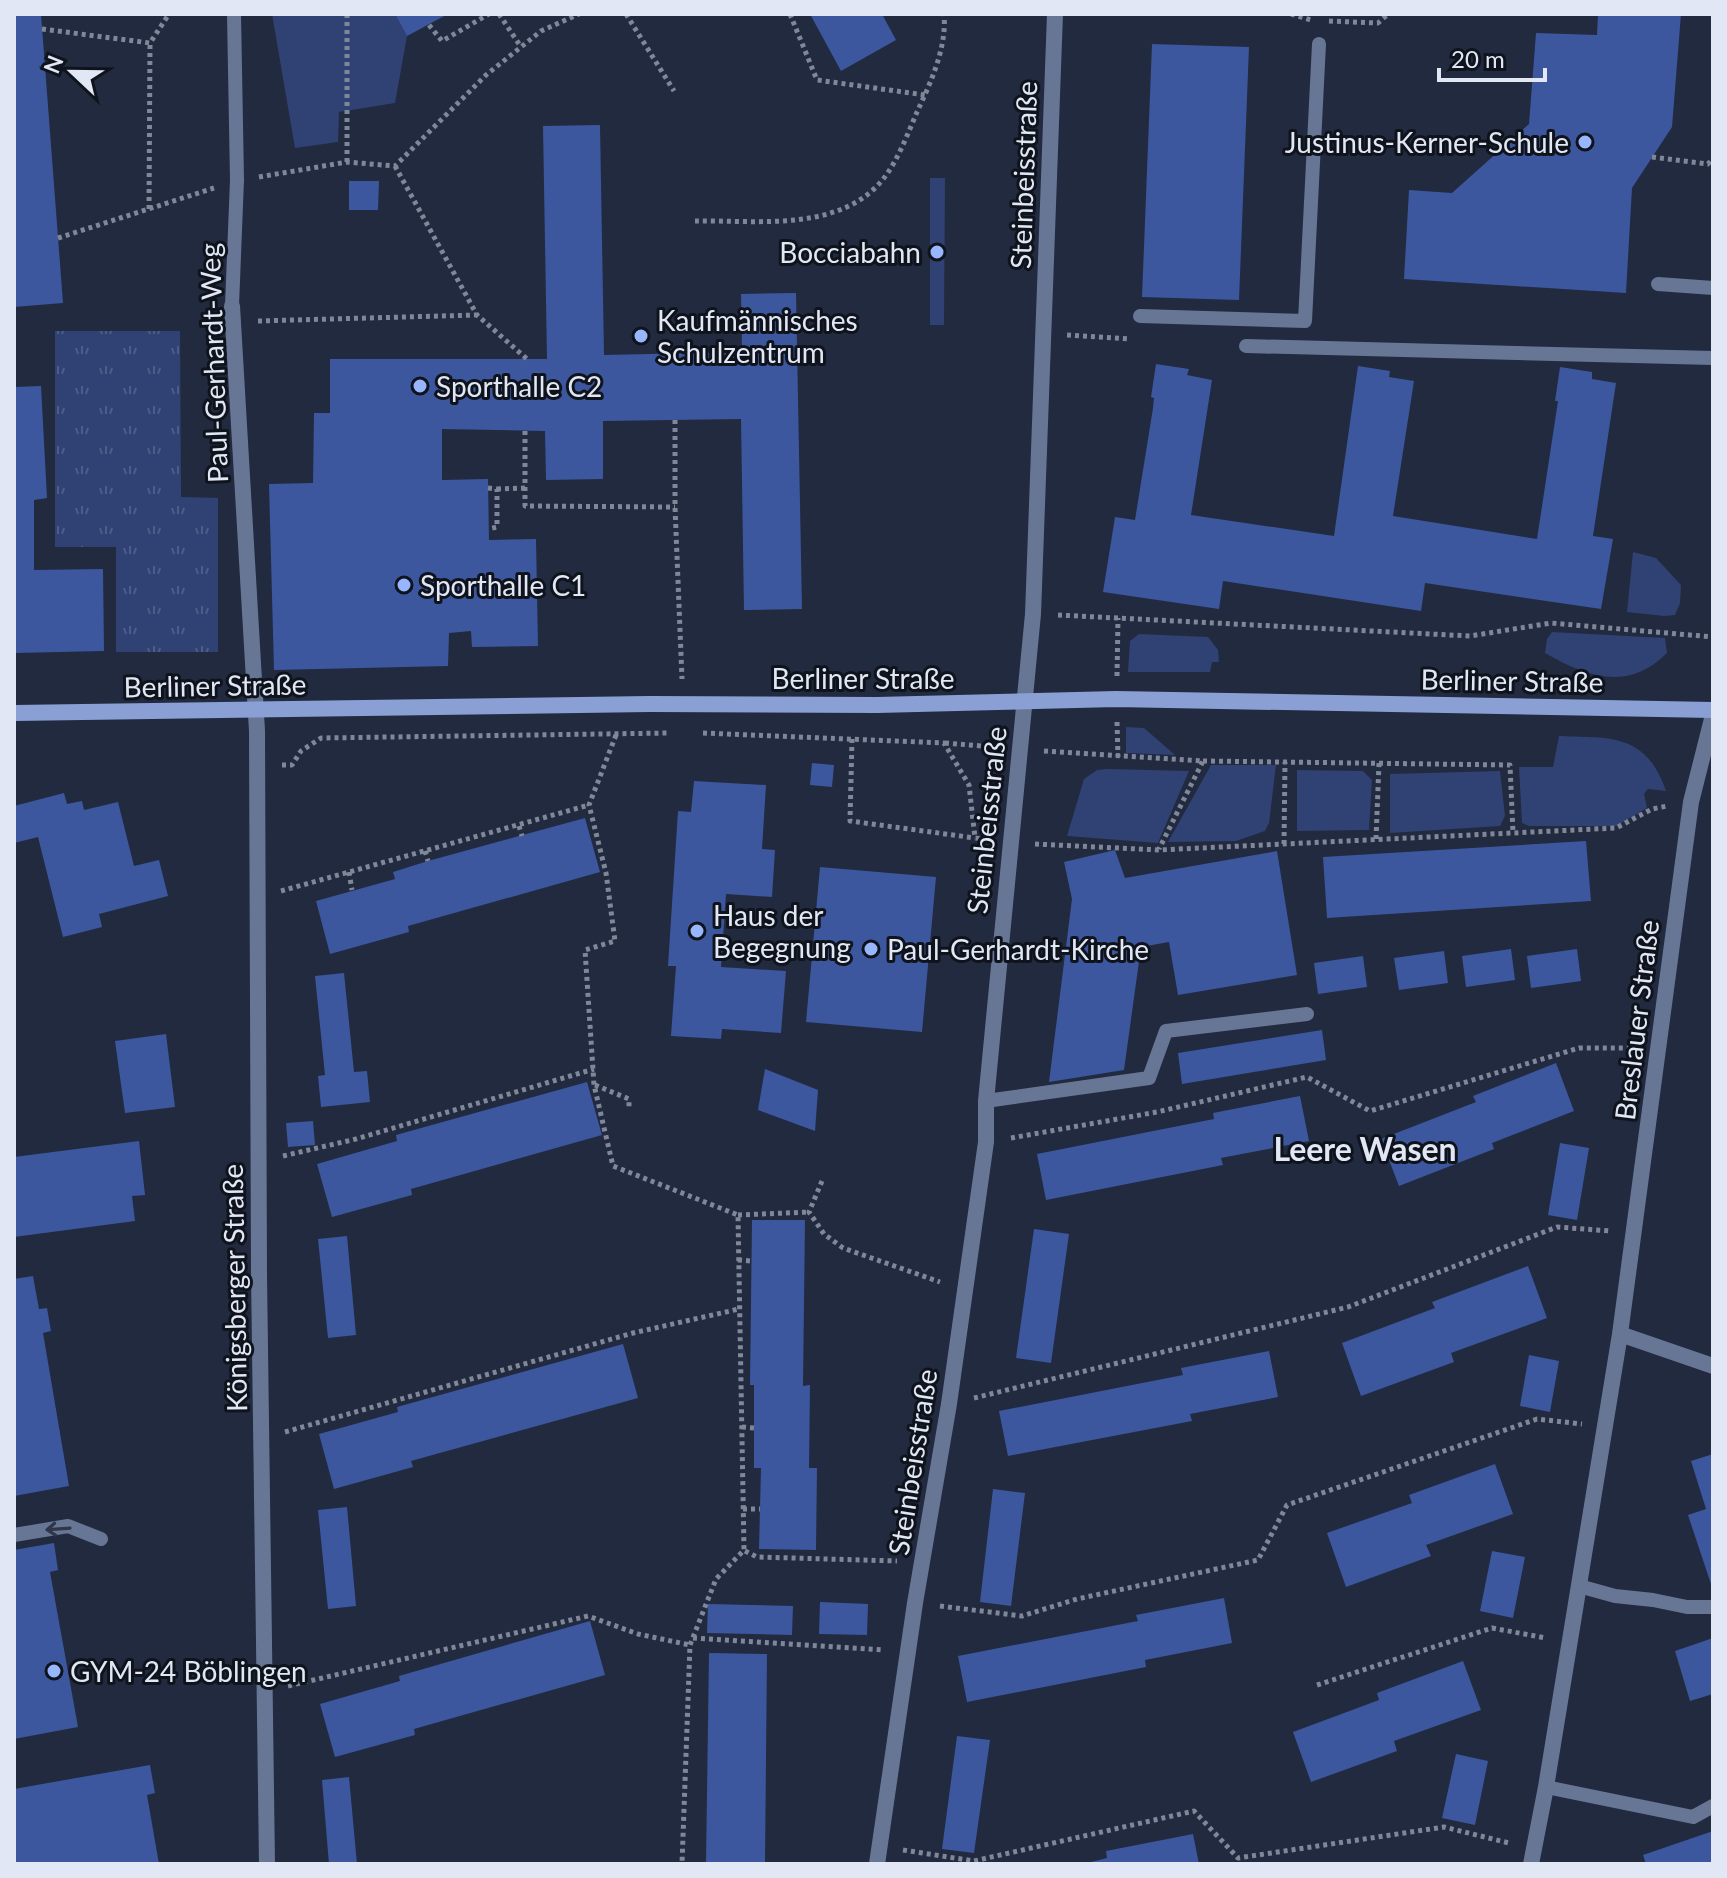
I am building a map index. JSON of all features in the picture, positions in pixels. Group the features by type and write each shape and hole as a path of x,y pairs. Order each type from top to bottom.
{"street":[{"name":"Steinbeisstraße","path":"877,1864 915,1603 949,1404 986,1142 986,1101 1033,614 1055,14"},
{"name":"Paul-Gerhardt-Weg","path":"233,313 256,711"},
{"name":"Berliner Straße","path":"14,713 650,704 877,705 1116,699 1713,713"},
{"name":"Königsberger Straße","path":"256,711 267,1864"},
{"name":"Breslauer Straße","path":"1532,1857 1620,1334 1691,802 1713,713"},
{"path":"1620,1334 1713,1366"}],"lane":[{"name":"Paul-Gerhardt-Weg","path":"233,313 237,180 234,14"},
{"path":"1140,316 1305,321 1319,44"},
{"path":"1658,284 1713,288"},
{"path":"1246,346 1713,358"},
{"path":"986,1101 1149,1078 1166,1031 1307,1014"},
{"path":"14,1535 68,1526 101,1539"},
{"path":"1579,1586 1611,1595 1687,1607 1713,1607"},
{"path":"1546,1787 1693,1817 1713,1806"}],"path":[{"path":"149,209 150,43 169,14"},
{"path":"347,14 347,162"},
{"path":"429,25 442,41 489,14"},
{"path":"499,14 521,47"},
{"path":"58,238 237,180 347,162 395,166 486,75 541,31 579,14"},
{"path":"626,14 674,91"},
{"path":"798,14 791,16 817,80 925,95"},
{"path":"695,221 804,219 854,205 884,178 925,95 946,35 944,14"},
{"path":"1291,14 1304,20 1378,23 1388,14"},
{"path":"42,29 150,43"},
{"path":"1652,157 1708,164 1713,158"},
{"path":"395,166 477,315 527,359"},
{"path":"233,313 477,315"},
{"path":"675,420 675,507 682,667"},
{"path":"525,431 525,506 675,507"},
{"path":"488,488 525,488"},
{"path":"489,529 497,527 497,489"},
{"path":"1033,614 1470,636 1551,623 1713,637"},
{"path":"257,766 292,765 301,751 321,738 683,732"},
{"path":"698,733 944,743 1203,761 1510,765 1513,833"},
{"path":"616,735 589,805 606,873 615,941 585,950 594,1085 613,1166 738,1215 809,1212"},
{"path":"852,739 850,821 1009,843 1159,850 1616,828 1652,809 1691,802"},
{"path":"944,743 969,785 975,838"},
{"path":"1159,850 1203,761"},
{"path":"1284,844 1285,762"},
{"path":"1376,839 1379,763"},
{"path":"258,897 589,805"},
{"path":"519,826 522,836"},
{"path":"425,851 428,861"},
{"path":"349,872 352,890"},
{"path":"986,1142 1157,1112 1307,1077 1370,1111 1579,1048 1658,1049"},
{"path":"258,1161 356,1139 594,1069"},
{"path":"594,1085 629,1099 629,1108"},
{"path":"809,1212 822,1181"},
{"path":"809,1212 824,1234 843,1248 964,1291"},
{"path":"682,1864 692,1642 716,1579 744,1550 738,1215"},
{"path":"949,1404 1348,1307 1557,1227 1635,1233"},
{"path":"738,1260 751,1261"},
{"path":"262,1440 633,1333 739,1309"},
{"path":"740,1344 751,1343"},
{"path":"915,1603 1022,1616 1077,1599 1258,1560 1287,1505 1537,1419 1603,1426"},
{"path":"742,1427 754,1428"},
{"path":"743,1509 760,1509"},
{"path":"744,1550 757,1557 922,1562"},
{"path":"265,1691 588,1616 638,1634 692,1642 908,1652"},
{"path":"1317,1685 1492,1628 1570,1642"},
{"path":"880,1846 974,1861 1194,1811 1238,1858 1444,1827 1532,1857"}],"green space":[{"path":"272,14 395,14 407,36 395,103 339,112 338,142 295,148"},
{"name":"Bocciabahn","path":"930,178 945,178 944,325 930,325"},
{"path":"55,331 180,331 181,497 218,498 218,652 116,652 116,547 55,547"},
{"path":"1633,552 1656,558 1681,585 1680,603 1675,615 1627,612"},
{"path":"1552,632 1665,638 1667,653 1637,673 1607,677 1576,669 1545,653 1547,639"},
{"path":"1139,634 1208,637 1218,650 1219,662 1212,662 1210,672 1128,672 1130,641"},
{"path":"1126,727 1144,728 1175,755 1126,753"},
{"path":"1559,736 1624,742 1648,758 1666,791 1648,789 1644,794 1647,808 1616,826 1529,826 1522,823 1519,767 1553,767"},
{"path":"1211,765 1276,765 1269,823 1265,831 1236,841 1168,842"},
{"path":"1097,770 1189,771 1158,843 1067,836 1084,779"},
{"path":"1297,770 1363,771 1372,780 1369,830 1297,831"},
{"path":"1500,771 1505,816 1500,826 1390,833 1390,774"}],"building":[{"path":"14,14 41,14 63,303 14,307"},
{"path":"395,14 448,14 407,36"},
{"path":"810,14 882,14 896,40 841,71"},
{"name":"Justinus-Kerner-Schule","path":"1598,14 1681,14 1672,127 1632,188 1626,293 1404,279 1409,190 1452,193 1529,124 1536,33 1597,35"},
{"path":"1152,44 1249,47 1239,300 1142,297"},
{"path":"600,125 604,355 742,352 741,294 796,293 802,609 744,610 741,419 603,421 603,479 546,480 545,431 442,429 442,480 488,479 489,540 536,539 538,646 472,647 471,631 449,633 448,666 274,670 269,484 313,483 314,413 330,413 330,359 547,359 543,126"},
{"path":"349,181 379,181 378,210 349,210"},
{"path":"1156,364 1189,369 1187,375 1212,380 1191,515 1334,536 1358,366 1390,371 1389,377 1414,381 1393,516 1537,539 1558,401 1555,401 1560,367 1592,372 1592,379 1616,383 1593,536 1613,539 1601,609 1425,583 1421,611 1223,581 1219,609 1103,592 1115,517 1135,520 1153,408 1154,398 1151,397"},
{"path":"41,386 47,498 34,500 34,570 103,569 104,651 14,653 14,387"},
{"path":"812,763 834,765 832,787 810,785"},
{"name":"Haus der Begegnung","path":"694,781 766,785 762,849 775,850 772,897 726,894 721,967 786,971 781,1033 722,1029 721,1039 671,1036 676,966 668,966 678,811 691,812"},
{"path":"64,793 67,804 82,801 84,810 118,802 134,866 159,860 168,896 99,914 102,927 63,937 38,837 14,843 14,806"},
{"path":"585,818 600,872 408,926 409,932 330,954 316,901 395,879 393,872 428,861"},
{"path":"1586,841 1591,901 1327,918 1323,857"},
{"path":"1115,850 1125,878 1277,851 1297,975 1178,995 1169,942 1141,947 1124,1070 1049,1082 1072,899 1064,862"},
{"name":"Paul-Gerhardt-Kirche","path":"820,867 936,877 922,1032 806,1022"},
{"path":"1511,949 1515,980 1466,987 1462,956"},
{"path":"1577,949 1581,981 1531,988 1527,956"},
{"path":"1444,951 1448,983 1399,990 1394,958"},
{"path":"1363,956 1367,987 1318,994 1314,963"},
{"path":"344,973 354,1072 367,1071 370,1102 321,1107 318,1076 325,1075 315,976"},
{"path":"1322,1030 1326,1060 1182,1084 1178,1053"},
{"path":"166,1034 175,1107 125,1113 115,1041"},
{"path":"1556,1063 1574,1111 1492,1143 1494,1149 1399,1186 1381,1139 1476,1102 1473,1096"},
{"path":"765,1069 818,1090 815,1131 758,1110"},
{"path":"587,1082 602,1135 411,1189 412,1195 332,1217 317,1164 397,1141 396,1135"},
{"path":"1300,1096 1309,1141 1221,1158 1223,1165 1046,1200 1037,1154 1214,1119 1213,1113"},
{"path":"313,1121 315,1145 288,1147 286,1123"},
{"path":"139,1141 145,1195 132,1196 135,1221 14,1237 14,1157"},
{"path":"1560,1143 1589,1148 1577,1220 1548,1215"},
{"path":"752,1220 805,1220 803,1386 810,1385 809,1468 817,1468 816,1550 759,1549 761,1468 754,1468 754,1385 750,1385"},
{"path":"1034,1229 1069,1234 1051,1363 1016,1358"},
{"path":"347,1236 356,1335 328,1338 318,1239"},
{"path":"1528,1266 1547,1318 1451,1353 1454,1362 1361,1396 1342,1343 1435,1308 1432,1302"},
{"path":"33,1276 39,1309 47,1308 51,1331 43,1333 69,1486 14,1496 14,1279"},
{"path":"623,1344 638,1398 411,1461 413,1467 334,1489 319,1434 398,1412 397,1407"},
{"path":"1269,1351 1278,1397 1190,1414 1192,1421 1008,1456 999,1411 1183,1375 1181,1368"},
{"path":"1529,1355 1559,1361 1550,1412 1520,1406"},
{"path":"1713,1454 1712,1587 1688,1515 1706,1509 1691,1461"},
{"path":"1495,1464 1513,1514 1426,1545 1431,1556 1346,1587 1327,1533 1412,1503 1409,1495"},
{"path":"993,1489 1025,1493 1011,1606 980,1602"},
{"path":"347,1507 356,1606 328,1609 318,1510"},
{"path":"54,1543 58,1570 50,1572 78,1727 14,1739 14,1550"},
{"path":"1492,1551 1525,1557 1513,1618 1480,1611"},
{"path":"1224,1598 1232,1643 1145,1660 1146,1667 967,1702 958,1656 1138,1621 1136,1615"},
{"path":"820,1602 868,1604 867,1635 819,1634"},
{"path":"708,1604 793,1606 792,1635 707,1633"},
{"path":"590,1621 605,1675 414,1729 415,1735 335,1757 320,1704 400,1681 399,1676"},
{"path":"1713,1638 1713,1694 1690,1701 1675,1651"},
{"path":"709,1653 767,1654 765,1864 706,1864"},
{"path":"1463,1661 1481,1710 1394,1741 1397,1751 1311,1782 1293,1732 1379,1700 1377,1693"},
{"path":"957,1736 990,1740 974,1853 942,1849"},
{"path":"1456,1754 1488,1761 1475,1825 1442,1818"},
{"path":"150,1765 155,1793 147,1795 159,1864 14,1864 14,1789"},
{"path":"349,1777 357,1864 329,1864 322,1780"},
{"path":"1713,1831 1713,1864 1646,1864 1643,1855"},
{"path":"1193,1834 1199,1864 1083,1864 1107,1858 1106,1851"}],"place":[{"name":"Justinus-Kerner-Schule","path":"1585,142"},
{"name":"Bocciabahn","path":"937,252"},
{"name":"Kaufmännisches Schulzentrum","path":"641,336"},
{"name":"Sporthalle C2","path":"420,386"},
{"name":"Sporthalle C1","path":"404,585"},
{"name":"Haus der Begegnung","path":"697,931"},
{"name":"Paul-Gerhardt-Kirche","path":"871,949"},
{"name":"GYM-24 Böblingen","path":"54,1671"}],"district":[{"name":"Leere Wasen","path":"1365,1148"}]}
